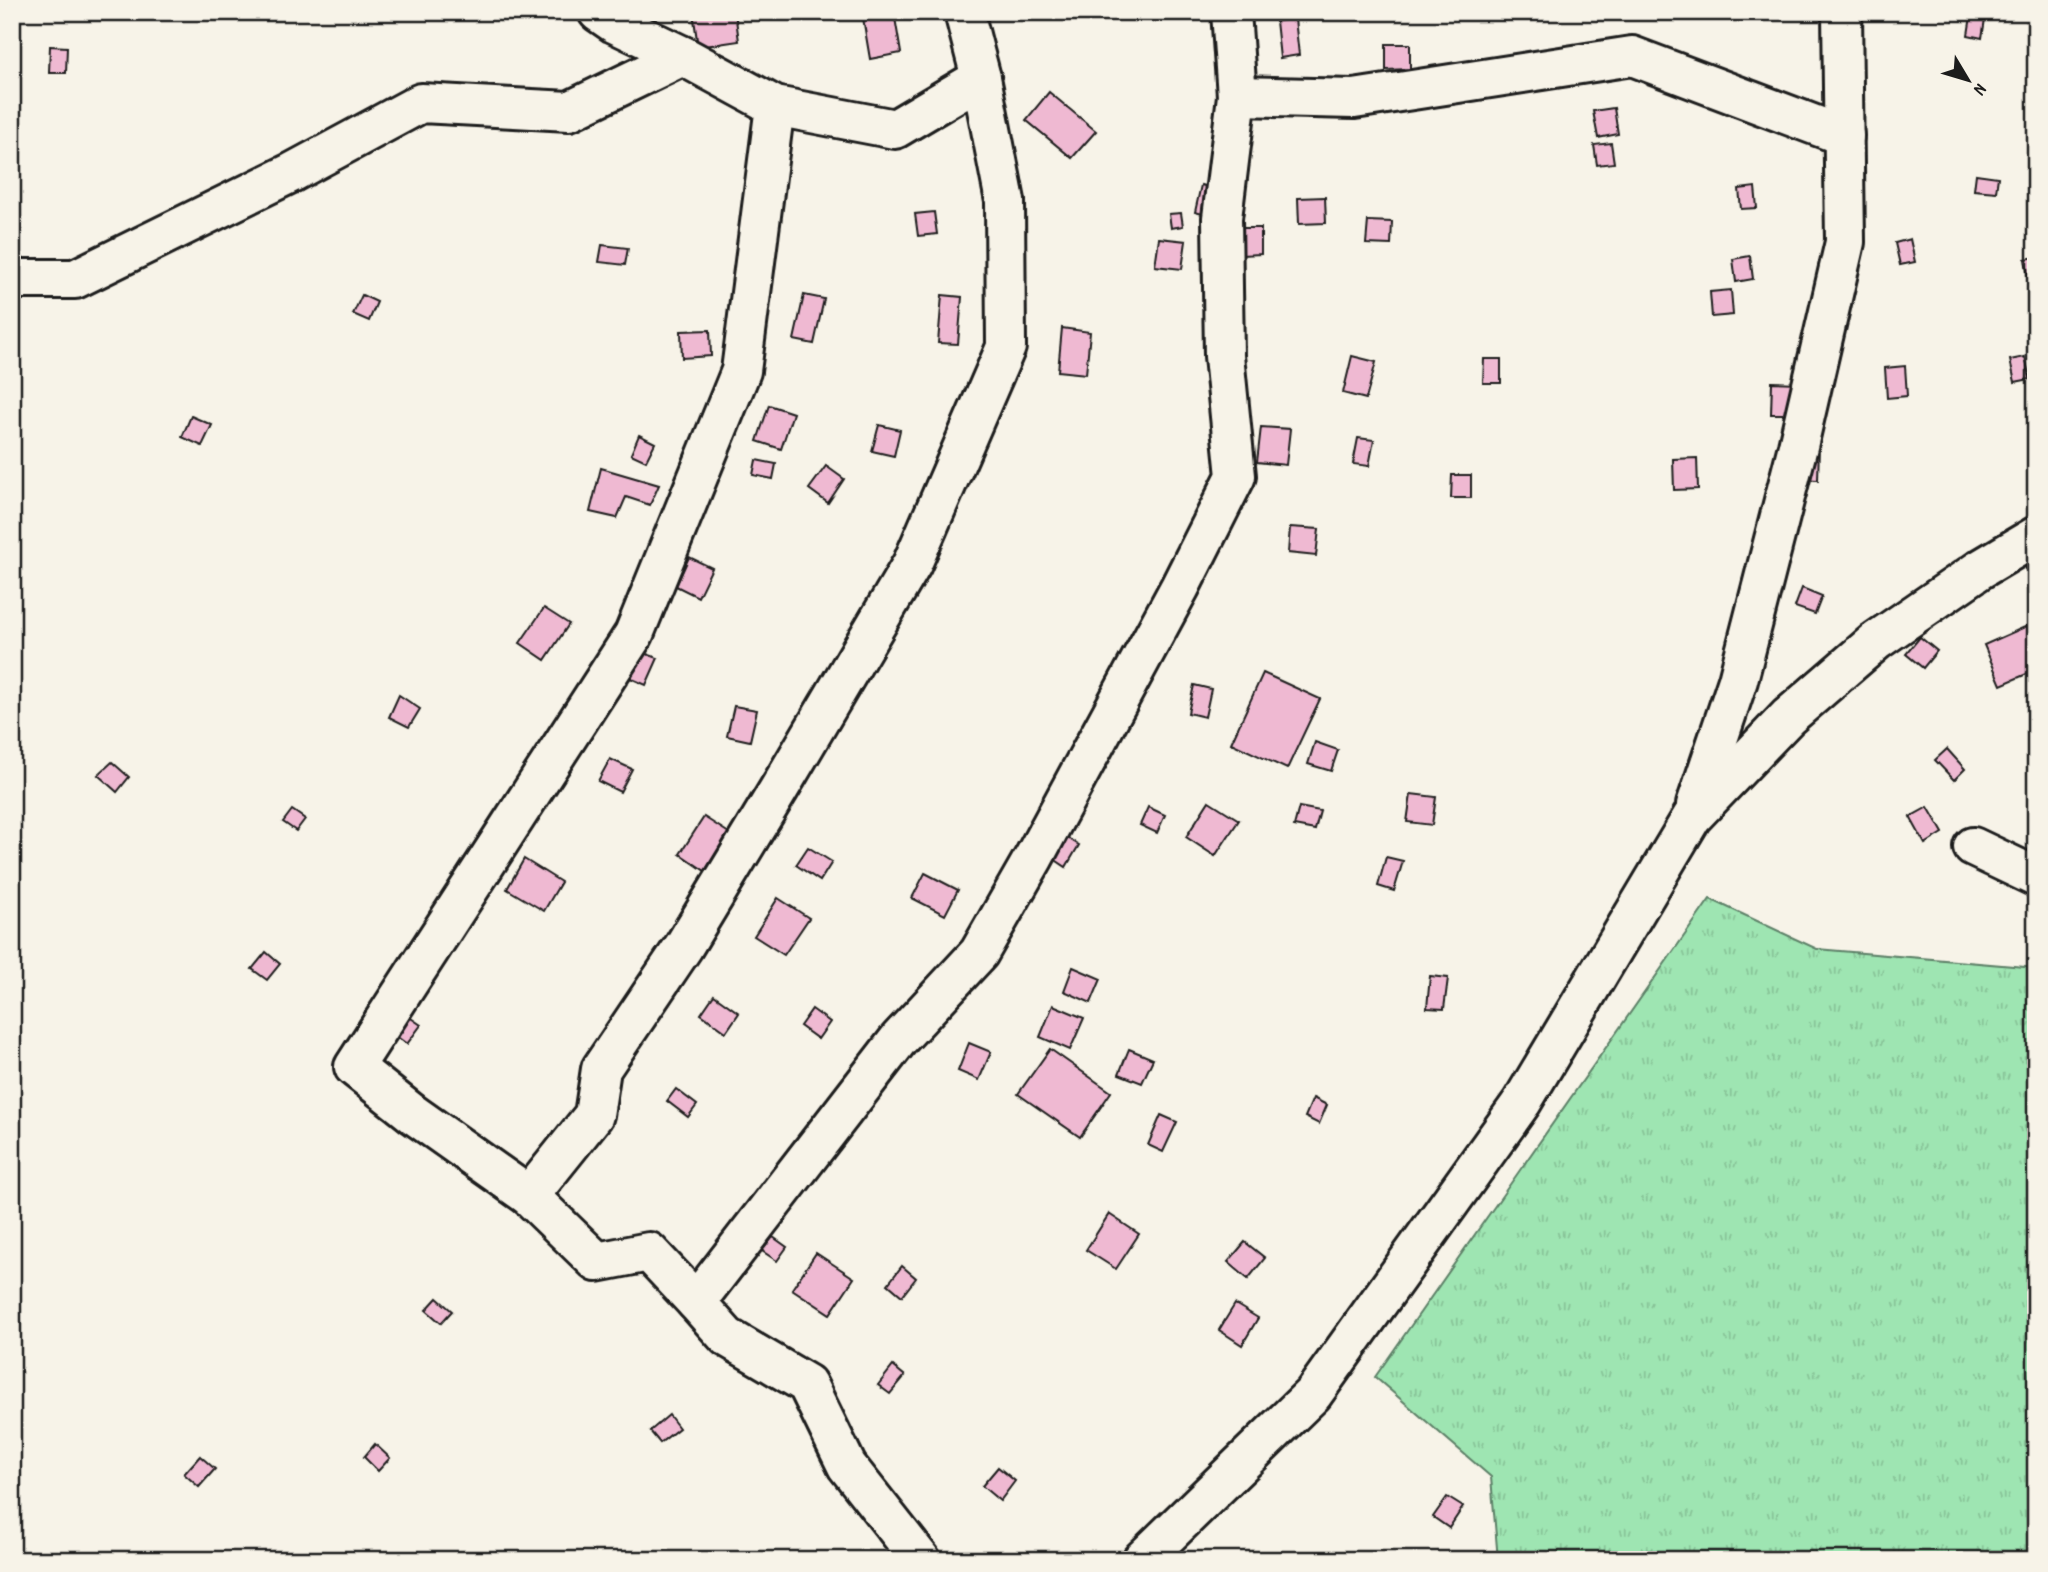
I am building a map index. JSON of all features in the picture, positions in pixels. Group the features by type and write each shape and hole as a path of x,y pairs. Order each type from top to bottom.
{"street":[{"path":"598,12 614,23 683,56 775,106 895,129 982,78"},
{"path":"529,1196 594,1115 601,1069 684,946 912,564 1006,347 1005,201 982,78 964,12"},
{"path":"696,1303 899,1039 979,953 1174,599 1236,476 1224,356 1222,218 1237,96 1231,12"},
{"path":"1142,1560 1313,1394 1522,1102 1692,817 1738,680 1798,446 1845,242 1842,12"},
{"path":"12,279 75,279 293,172 421,103 569,111 683,56"},
{"path":"1237,96 1354,99 1632,56 1844,136"},
{"path":"775,106 741,371 634,634 354,1067 412,1114 529,1196 597,1262 649,1252 727,1337 807,1384 848,1466 921,1560"},
{"path":"1692,817 1788,718 1876,640 1979,570 2036,536"},
{"path":"1973,847 2036,877"}],"green space":[{"path":"1710,899 1817,949 2036,968 2036,1560 1498,1560 1491,1477 1375,1377"}],"building":[{"path":"693,12 735,12 739,41 698,47"},
{"path":"862,12 894,12 901,53 870,59"},
{"path":"1971,16 1985,19 1982,38 1968,35"},
{"path":"1295,19 1299,55 1280,58 1276,21"},
{"path":"1386,44 1410,44 1410,69 1386,70"},
{"path":"50,46 67,47 66,73 49,73"},
{"path":"1049,92 1096,131 1072,158 1026,120"},
{"path":"1614,108 1618,134 1598,138 1593,111"},
{"path":"1611,143 1614,163 1597,165 1594,145"},
{"path":"1976,174 1998,177 1996,192 1974,190"},
{"path":"1201,185 1216,189 1210,216 1195,212"},
{"path":"1755,187 1757,208 1741,209 1739,189"},
{"path":"1325,197 1326,223 1299,224 1298,198"},
{"path":"934,212 937,234 918,236 915,214"},
{"path":"1181,213 1183,226 1171,228 1169,214"},
{"path":"1368,221 1392,222 1391,245 1366,244"},
{"path":"1241,228 1261,228 1261,254 1241,255"},
{"path":"1159,238 1186,241 1182,269 1155,266"},
{"path":"1910,239 1915,262 1900,265 1895,243"},
{"path":"602,245 628,248 625,265 599,262"},
{"path":"1750,256 1753,279 1736,282 1733,259"},
{"path":"2036,257 2036,280 2029,281 2025,259"},
{"path":"1731,290 1733,315 1712,317 1710,292"},
{"path":"362,295 377,302 369,321 353,314"},
{"path":"804,295 824,299 814,344 794,340"},
{"path":"942,295 962,297 958,344 938,343"},
{"path":"1062,328 1090,332 1086,374 1058,371"},
{"path":"710,330 711,356 682,358 681,331"},
{"path":"1352,356 1376,362 1366,399 1343,393"},
{"path":"2025,357 2030,379 2015,382 2010,360"},
{"path":"1484,359 1501,359 1501,383 1483,383"},
{"path":"1905,366 1907,396 1887,398 1885,368"},
{"path":"1772,382 1798,383 1797,414 1771,414"},
{"path":"769,405 793,413 781,449 757,441"},
{"path":"191,416 212,425 202,446 182,437"},
{"path":"879,425 900,430 894,456 872,451"},
{"path":"1261,427 1290,429 1286,465 1257,462"},
{"path":"639,435 655,443 646,461 631,454"},
{"path":"1358,438 1374,440 1369,466 1353,464"},
{"path":"1798,446 1819,447 1818,480 1798,479"},
{"path":"1697,458 1698,489 1674,490 1673,459"},
{"path":"756,460 776,464 773,479 753,475"},
{"path":"826,466 844,479 828,503 809,489"},
{"path":"601,468 659,485 650,505 626,497 617,518 590,512"},
{"path":"1452,475 1471,475 1471,498 1451,498"},
{"path":"1290,527 1319,529 1316,556 1288,553"},
{"path":"2036,551 2036,581 2033,582 2021,559"},
{"path":"689,557 712,568 698,597 676,586"},
{"path":"1802,588 1822,596 1815,614 1795,607"},
{"path":"544,608 569,624 545,660 520,643"},
{"path":"2027,626 2036,646 2036,670 2001,685 1984,645"},
{"path":"1920,637 1937,651 1923,668 1906,654"},
{"path":"641,652 658,658 646,685 630,678"},
{"path":"1263,673 1320,699 1287,769 1231,743"},
{"path":"1194,685 1211,689 1205,717 1188,713"},
{"path":"399,695 420,709 409,727 389,717"},
{"path":"734,706 757,710 750,741 727,736"},
{"path":"1315,742 1338,750 1331,771 1308,764"},
{"path":"1947,749 1965,769 1954,780 1935,760"},
{"path":"610,759 632,769 620,792 598,781"},
{"path":"112,762 129,777 117,792 98,775"},
{"path":"1411,794 1436,797 1432,825 1407,822"},
{"path":"1209,801 1239,820 1215,856 1186,837"},
{"path":"1148,807 1165,815 1157,833 1140,825"},
{"path":"1299,807 1320,811 1315,830 1294,826"},
{"path":"1928,807 1943,833 1925,844 1910,817"},
{"path":"292,810 305,819 296,831 283,822"},
{"path":"704,817 729,833 705,871 680,854"},
{"path":"1064,836 1079,845 1066,867 1051,857"},
{"path":"808,847 832,862 820,881 796,865"},
{"path":"1386,857 1403,861 1394,891 1378,886"},
{"path":"524,859 561,882 544,911 507,889"},
{"path":"925,873 958,890 945,915 912,898"},
{"path":"778,898 809,918 784,955 754,936"},
{"path":"266,952 280,964 267,980 252,969"},
{"path":"1073,967 1101,979 1091,1003 1064,991"},
{"path":"1430,976 1448,978 1444,1009 1427,1008"},
{"path":"714,995 739,1013 726,1032 701,1014"},
{"path":"1053,1005 1084,1018 1070,1050 1040,1037"},
{"path":"812,1009 830,1022 818,1039 800,1026"},
{"path":"402,1012 421,1025 407,1044 389,1031"},
{"path":"969,1043 991,1052 979,1080 958,1071"},
{"path":"1050,1049 1111,1092 1080,1137 1018,1094"},
{"path":"1129,1049 1153,1059 1142,1083 1119,1074"},
{"path":"676,1089 697,1105 688,1117 667,1101"},
{"path":"1313,1098 1327,1105 1319,1124 1305,1117"},
{"path":"1161,1115 1177,1122 1163,1152 1148,1145"},
{"path":"1109,1214 1139,1234 1116,1269 1086,1250"},
{"path":"773,1237 787,1247 777,1261 762,1251"},
{"path":"1245,1242 1265,1258 1248,1279 1228,1262"},
{"path":"816,1253 854,1278 830,1314 792,1289"},
{"path":"902,1266 916,1278 902,1296 888,1284"},
{"path":"437,1298 452,1311 441,1323 426,1310"},
{"path":"1235,1304 1258,1318 1242,1345 1219,1330"},
{"path":"893,1366 905,1376 890,1394 878,1385"},
{"path":"669,1415 679,1428 660,1443 650,1431"},
{"path":"375,1444 390,1458 378,1471 364,1457"},
{"path":"200,1456 215,1469 199,1487 184,1474"},
{"path":"998,1467 1015,1481 1000,1501 982,1486"},
{"path":"1447,1497 1463,1507 1449,1528 1433,1517"}]}
